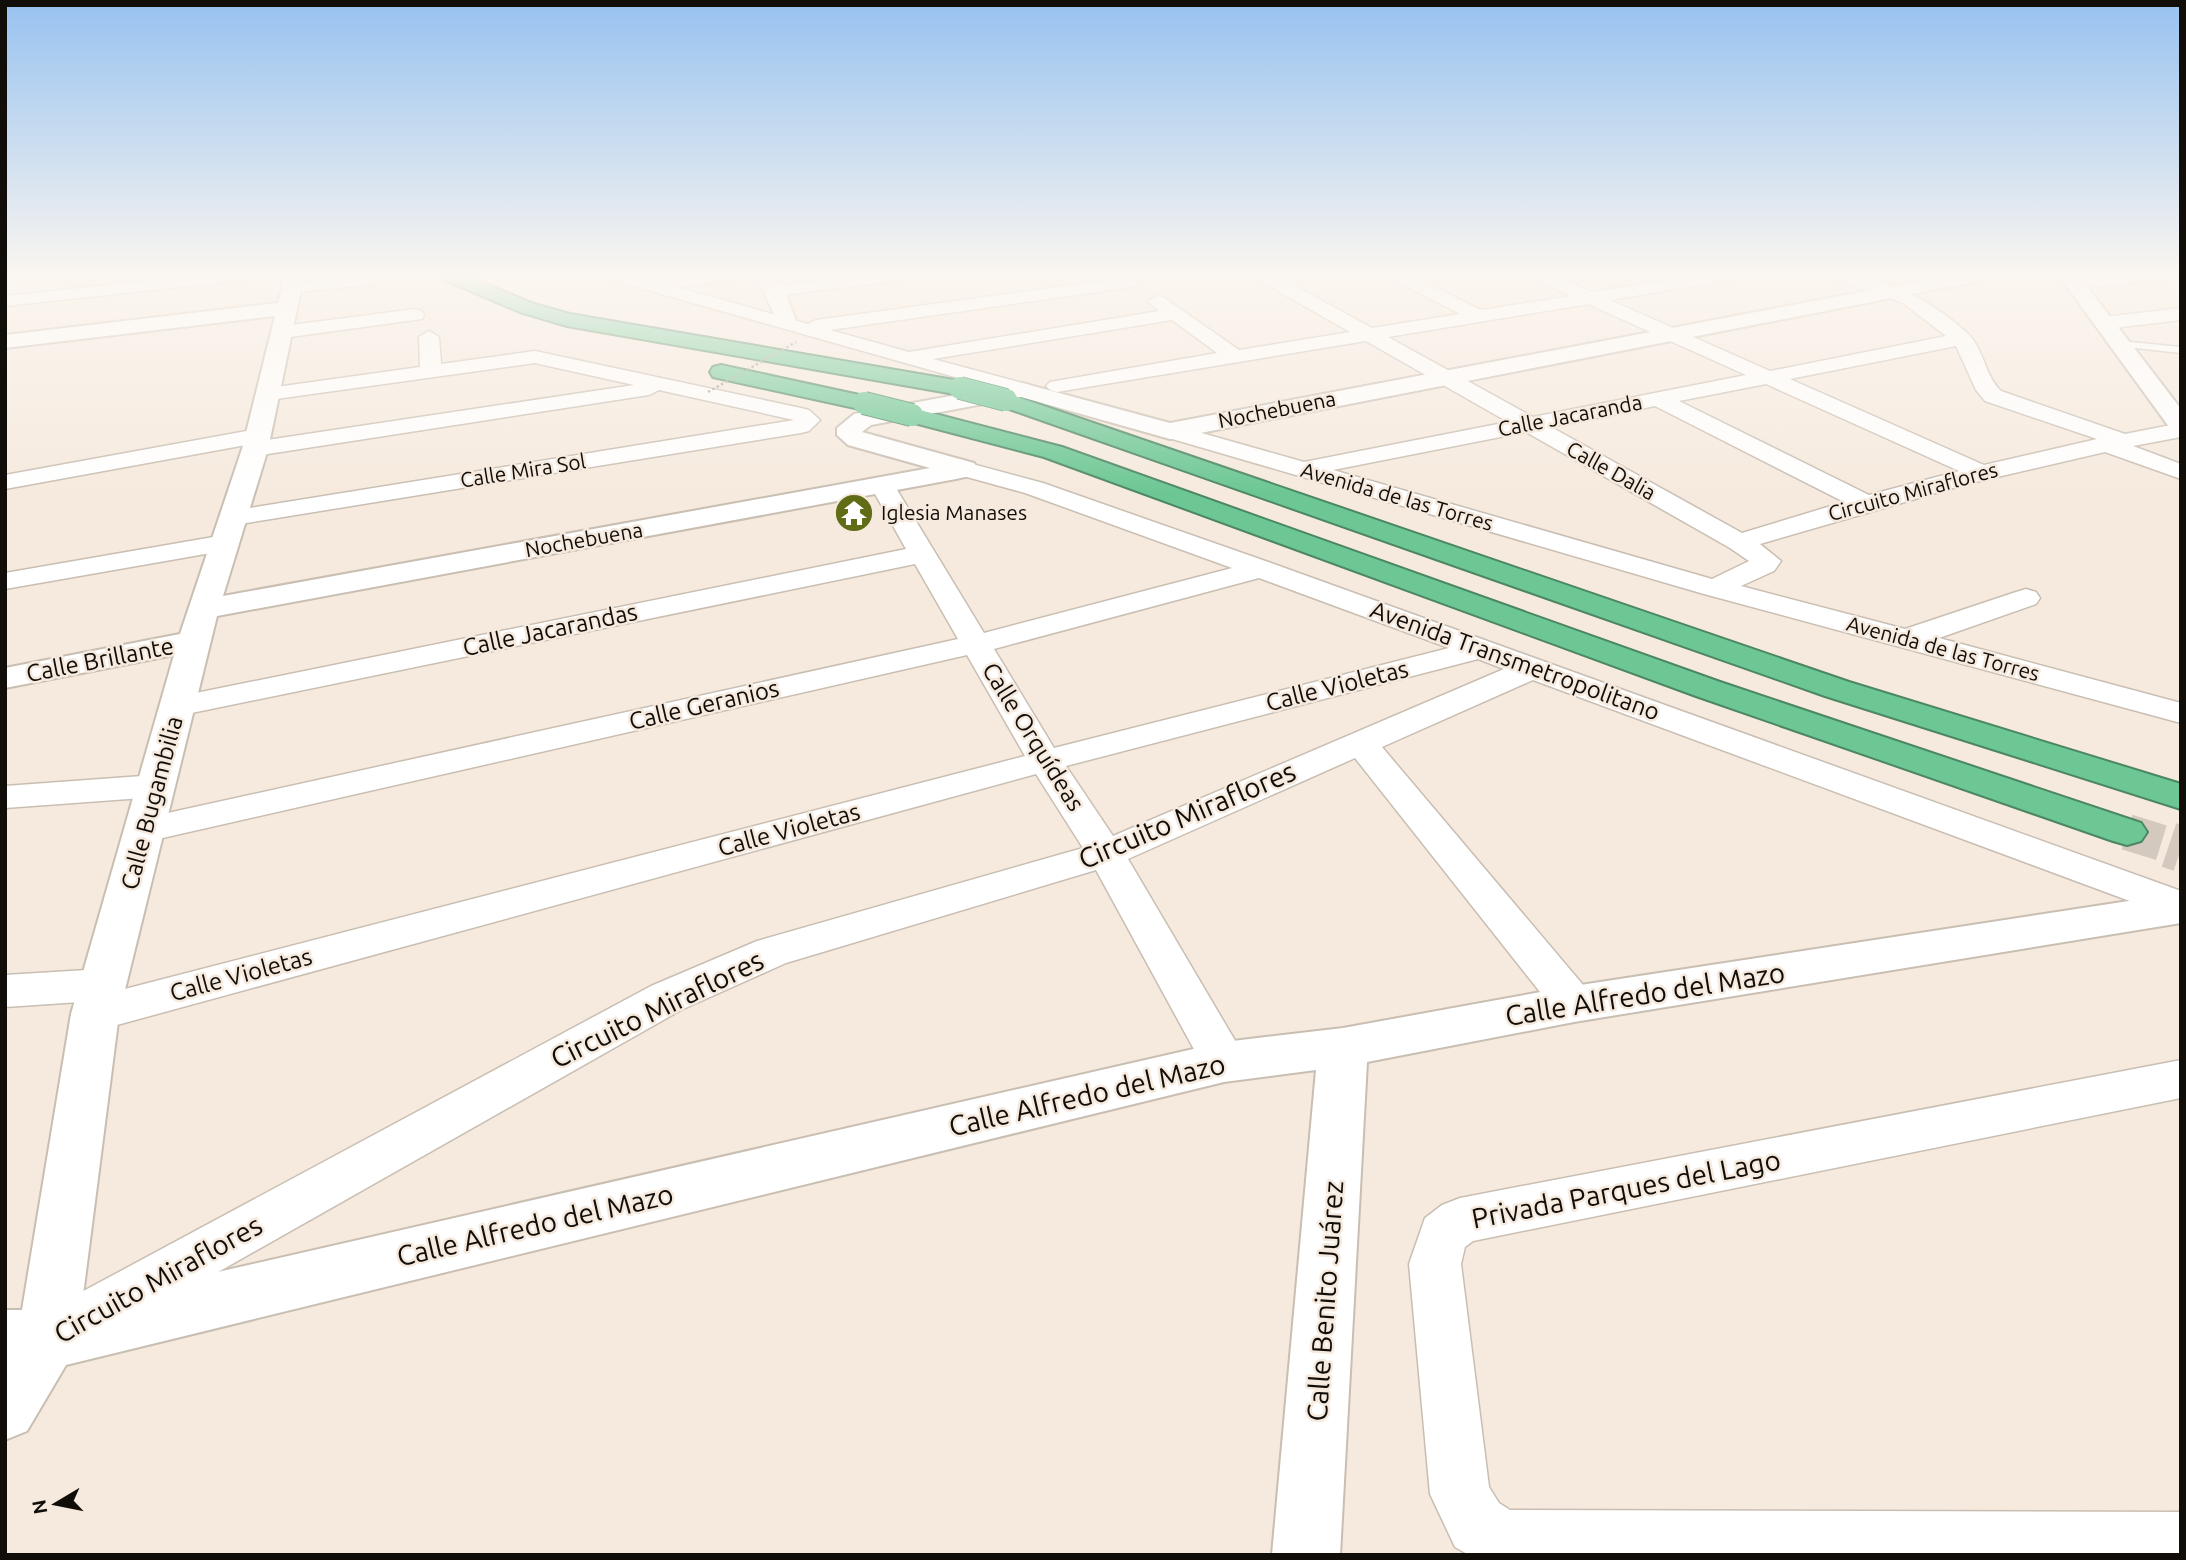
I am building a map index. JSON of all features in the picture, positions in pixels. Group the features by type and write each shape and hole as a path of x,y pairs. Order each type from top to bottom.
{"highway":[{"path":"607,348 626,352"},
{"path":"730,348 1014,395 1837,689 2181,797"},
{"path":"706,369 864,403 1053,452 1708,689 2127,832"}],"street":[{"name":"Calle Bugambilia","path":"26,1340 99,1000 199,625 256,443 279,348"},
{"path":"430,348 431,371"},
{"name":"Avenida de las Torres","path":"867,348 906,357 1014,395 1170,431 1714,588 2181,713"},
{"path":"906,357 964,348"},
{"path":"1223,348 1234,356"},
{"path":"1057,386 1281,348"},
{"name":"Calle Dalia","path":"1392,348 1739,542"},
{"name":"Nochebuena","path":"1170,431 1606,348"},
{"path":"1703,348 1982,473"},
{"name":"Calle Jacaranda","path":"1302,470 1917,348"},
{"path":"1966,348 1986,390 1993,396 2113,442 2181,472"},
{"path":"2123,348 2170,400 2181,428"},
{"path":"269,394 535,357 666,387"},
{"path":"5,482 256,443 666,387"},
{"name":"Calle Mira Sol","path":"5,581 229,530 800,426 809,420 801,415 666,387"},
{"name":"Avenida Transmetropolitano","path":"1014,395 863,419 849,428 850,435 858,440 1034,488 1483,649 2181,907"},
{"path":"1658,399 1865,503"},
{"name":"Circuito Miraflores","path":"1739,542 1865,503 1982,473 2181,428"},
{"name":"Nochebuena","path":"199,625 965,469"},
{"name":"Calle Orquídeas","path":"881,485 1045,761 1106,853 1224,1062"},
{"path":"1714,588 1764,565 1767,561 1739,542"},
{"name":"Calle Jacarandas","path":"177,706 922,554"},
{"name":"Calle Geranios","path":"145,830 976,644 1261,569"},
{"path":"1906,639 2026,598"},
{"name":"Calle Brillante","path":"5,678 199,625"},
{"name":"Calle Violetas","path":"5,991 99,1000 1483,649"},
{"name":"Circuito Miraflores","path":"5,1409 26,1340 666,998 772,952 1106,853 1533,668"},
{"path":"1360,742 1574,1004"},
{"path":"5,797 156,786"},
{"name":"Calle Alfredo del Mazo","path":"26,1340 1224,1062 1343,1047 1574,1004 2181,907"},
{"name":"Calle Benito Juárez","path":"1306,1555 1343,1047"},
{"name":"Privada Parques del Lago","path":"2181,1079 1460,1221 1443,1234 1435,1264 1460,1494 1477,1525 1504,1541 2181,1543"}],"lane":[{"path":"2159,348 2181,350"}],"path":[{"path":"708,392 772,348"}],"tunnel":[{"path":"2127,832 2175,847"},
{"path":"2169,845 2175,847"},
{"path":"2175,847 2181,849"}],"place":[{"name":"Iglesia Manases","path":"854,513"}]}
